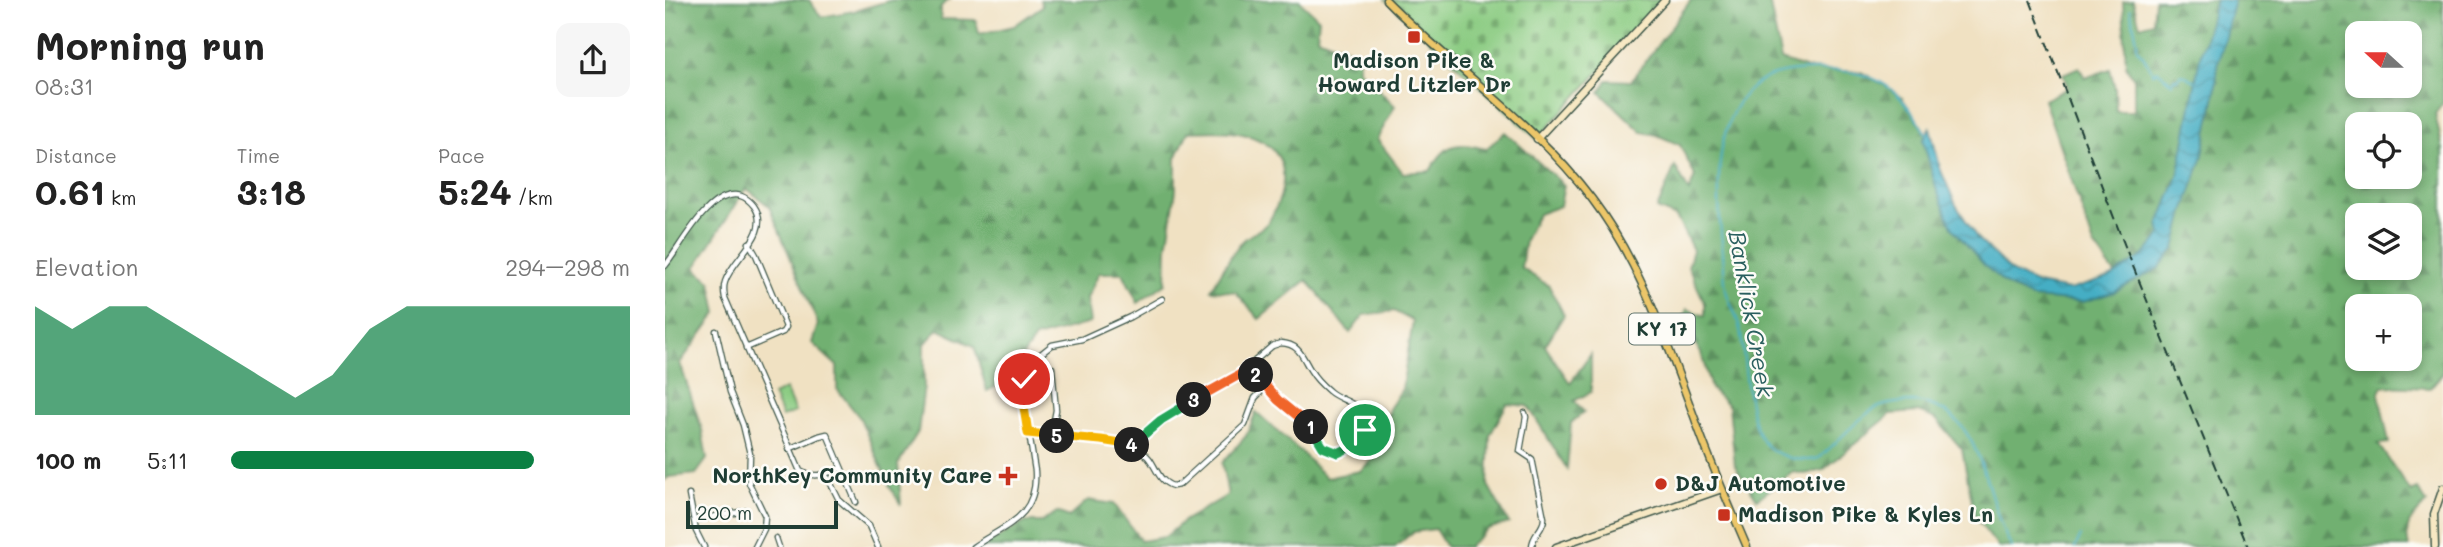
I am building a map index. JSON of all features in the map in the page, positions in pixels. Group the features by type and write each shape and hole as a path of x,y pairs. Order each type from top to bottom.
{"main road":[{"name":"KY 17","path":"1386,0 1413,28 1537,139 1590,196 1619,238 1658,317 1722,489 1747,547"},
{"path":"1537,139 1665,0"},
{"path":"2435,547 2434,514 2443,488"},
{"path":"1556,547 1722,489"}],"street":[{"path":"665,266 692,225 726,196 738,195 745,198 759,214 758,227 724,284 725,298 800,471 810,476 824,475 841,468"},
{"path":"746,348 783,332 786,327 749,243"},
{"path":"973,547 1018,518 1032,502 1036,485 1023,401 1027,367 1039,353 1052,345 1082,339 1162,299"},
{"path":"716,331 730,391 743,425 750,454 749,482 765,516 764,529 755,547"},
{"path":"1131,446 1161,420 1239,375 1249,366 1277,343 1292,344 1330,393 1353,404 1362,412 1366,425 1362,438 1346,451 1338,453 1328,450 1319,442 1308,424 1285,406 1249,366"},
{"path":"1051,436 1056,410 1052,368"},
{"path":"1028,433 1101,440 1131,446 1147,456 1164,482 1173,486 1179,485 1245,425 1255,398 1266,387"},
{"path":"1525,413 1520,451 1532,459 1544,518 1544,523 1533,538 1532,547"},
{"path":"789,449 818,436 828,435 856,502"},
{"path":"824,475 839,500 869,526 878,547"},
{"path":"689,495 696,531 704,547"},
{"path":"694,520 746,510"},
{"path":"776,538 779,547"}],"green space":[{"path":"665,0 809,0 821,17 892,0 949,0 941,6 941,19 976,20 979,34 1014,26 1042,6 1040,0 1299,0 1319,19 1317,37 1360,53 1358,69 1395,106 1377,139 1403,173 1430,171 1441,155 1452,146 1466,145 1486,149 1505,132 1564,185 1560,206 1538,214 1525,240 1521,268 1549,286 1564,315 1545,346 1570,383 1591,354 1591,392 1574,401 1584,412 1571,423 1567,469 1528,406 1507,404 1490,435 1488,485 1509,523 1487,529 1468,547 1446,547 1435,529 1413,532 1395,547 982,547 1026,522 1042,522 1057,512 1069,517 1088,500 1114,504 1141,541 1165,537 1185,520 1228,495 1222,463 1246,436 1256,412 1326,478 1360,471 1381,451 1389,409 1402,389 1413,321 1394,311 1364,315 1350,333 1307,280 1259,319 1236,292 1211,290 1240,244 1269,221 1279,199 1283,176 1282,165 1269,146 1249,136 1214,131 1188,132 1176,158 1176,190 1167,248 1166,283 1138,303 1123,273 1099,273 1087,298 1090,323 1035,338 1006,381 987,391 974,346 938,329 924,345 924,386 918,432 898,464 901,505 889,485 860,418 837,389 837,366 812,343 818,324 769,206 746,188 695,268 711,282 717,313 680,363 702,430 707,459 696,474 669,477 665,480"},
{"path":"1386,0 1665,0 1537,139"},
{"path":"1691,0 1769,0 1781,60 1807,69 1861,72 1902,98 1926,133 1932,159 1959,222 2007,275 2071,294 2120,281 2094,245 2044,100 2068,88 2063,74 2079,67 2085,78 2110,69 2115,88 2116,111 2134,111 2134,79 2126,66 2123,2 2133,1 2140,26 2153,22 2155,0 2443,0 2443,103 2435,114 2443,150 2443,373 2430,388 2383,386 2379,394 2389,443 2378,444 2411,492 2418,489 2427,503 2413,517 2408,527 2409,547 1998,547 1975,517 1962,449 1936,419 1918,412 1891,414 1823,470 1805,474 1793,472 1757,499 1735,466 1729,406 1711,389 1701,353 1682,323 1687,309 1705,316 1705,303 1688,267 1693,250 1676,217 1657,209 1675,166 1689,192 1695,176 1680,145 1642,132 1600,92 1607,80 1631,81"},
{"path":"785,389 795,412 782,417 773,395"}],"water":[{"path":"2216,0 2234,0 2218,64 2202,159 2175,248 2159,268 2115,292 2083,302 2032,298 2008,286 1985,266 1953,229 1937,191 1923,140 1930,128 1941,171 1956,205 1977,238 2012,272 2037,284 2069,290 2111,277 2144,255 2161,235 2159,224 2178,176 2200,57"}],"waterway":[{"path":"2130,9 2137,49 2153,73 2158,71 2172,83 2174,78 2177,79 2182,74 2195,81"},
{"name":"Banklick Creek","path":"1926,134 1917,118 1897,94 1873,78 1843,71 1802,70 1776,74 1762,80 1745,94 1733,113 1720,159 1719,208 1726,290 1739,325 1753,416 1767,446 1788,457 1812,460 1819,458 1876,408 1908,402 1937,407 1955,420 1969,437 2012,547"},
{"path":"2075,547 2081,536"}],"railway":[{"path":"2030,0 2128,254 2248,547"}],"place":[{"name":"Madison Pike & Howard Litzler Dr","path":"1414,37"},
{"name":"NorthKey Community Care","path":"1008,476"},
{"name":"D&J Automotive","path":"1661,484"},
{"name":"Madison Pike & Kyles Ln","path":"1724,515"}],"route":[{"path":"1024,379 1023,401 1028,433 1117,442 1131,446 1161,420 1239,375 1249,366 1278,400 1308,424 1319,442 1328,450 1338,453 1346,451 1360,441 1365,430"}]}
